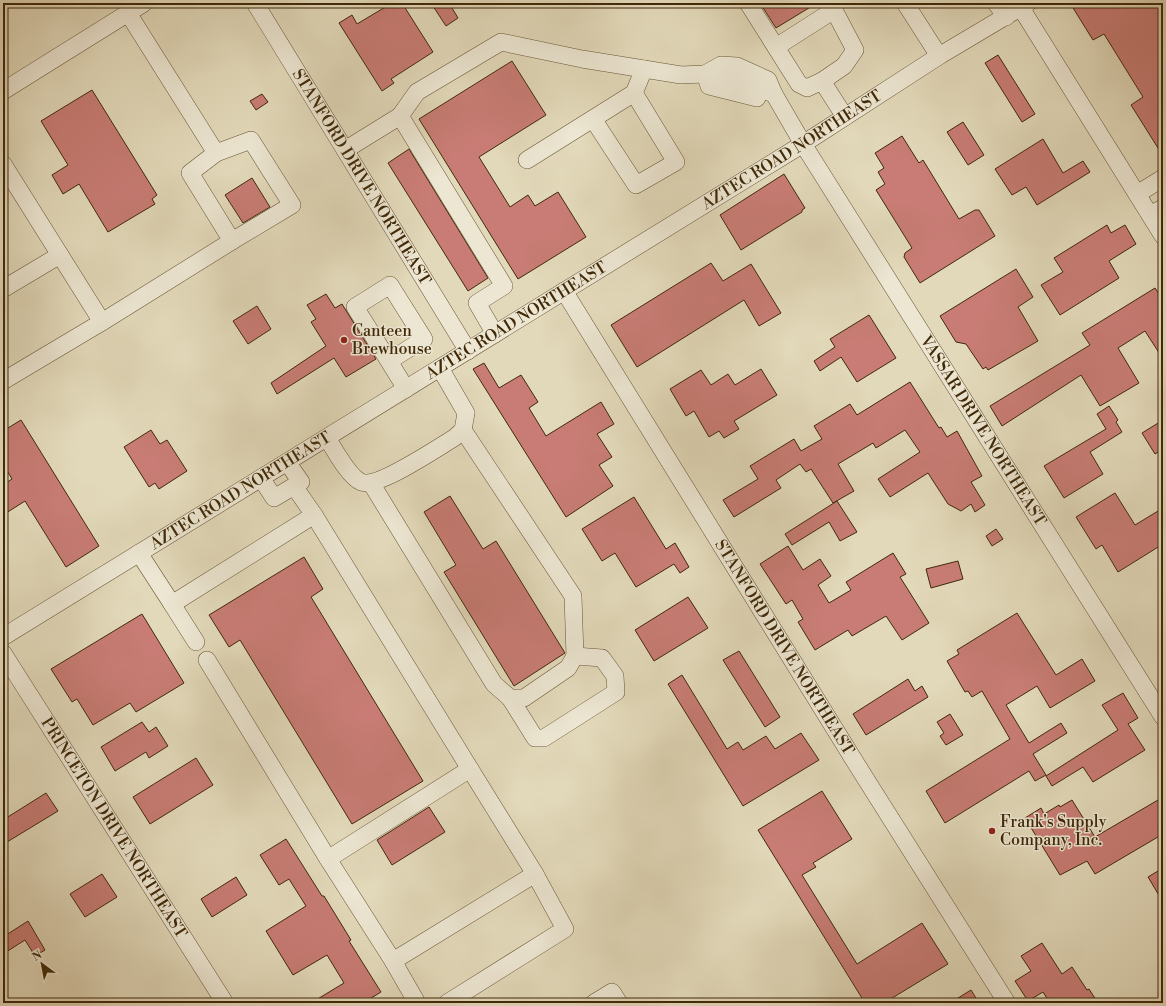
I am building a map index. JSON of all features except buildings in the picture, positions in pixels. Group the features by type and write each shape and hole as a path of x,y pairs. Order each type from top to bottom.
{"street":[{"path":"3,90 144,3"},
{"name":"STANFORD DRIVE NORTHEAST","path":"255,3 468,351"},
{"path":"748,3 799,84 808,88 822,81 844,66 855,50 838,5 776,47"},
{"path":"905,3 939,56"},
{"path":"1025,5 1137,194 1156,212 1163,236"},
{"name":"AZTEC ROAD NORTHEAST","path":"3,637 803,144 939,56 1001,10 1025,5"},
{"path":"128,13 216,153"},
{"path":"345,150 400,116 417,92 502,42 582,59 681,75 705,74 709,86 765,102 774,94"},
{"name":"VASSAR DRIVE NORTHEAST","path":"705,74 721,65 737,66 768,80 774,94 803,144 1163,717"},
{"path":"527,160 634,93 644,69"},
{"path":"822,81 844,117"},
{"path":"593,119 636,185 676,162 634,93"},
{"path":"400,116 504,286 477,303 496,334"},
{"path":"3,381 292,205 251,140 216,153 190,173 232,241"},
{"path":"3,164 102,322"},
{"path":"1137,194 1163,178"},
{"path":"3,289 60,255"},
{"name":"STANFORD DRIVE NORTHEAST","path":"564,291 857,765 1007,1003"},
{"path":"389,361 406,389"},
{"path":"327,438 354,476 360,482 371,483 385,479 454,438 463,430 466,413 440,368"},
{"path":"463,430 573,596 575,656 568,668 524,698 510,698"},
{"path":"261,478 274,498 301,482 287,462"},
{"path":"371,483 494,684 510,698 536,738 544,738 616,692 615,676 602,658 575,656"},
{"path":"294,486 314,515 535,874 565,929 447,1003"},
{"path":"172,604 314,515"},
{"path":"139,553 196,642"},
{"name":"PRINCETON DRIVE NORTHEAST","path":"3,653 224,1003"},
{"path":"207,660 328,859 393,961 417,1003"},
{"path":"328,859 470,769"},
{"path":"393,961 535,874"},
{"path":"594,1003 612,992 619,1003"}],"place":[{"name":"Canteen Brewhouse","path":"344,340"},
{"name":"Frank's Supply Company, Inc.","path":"992,831"}]}
